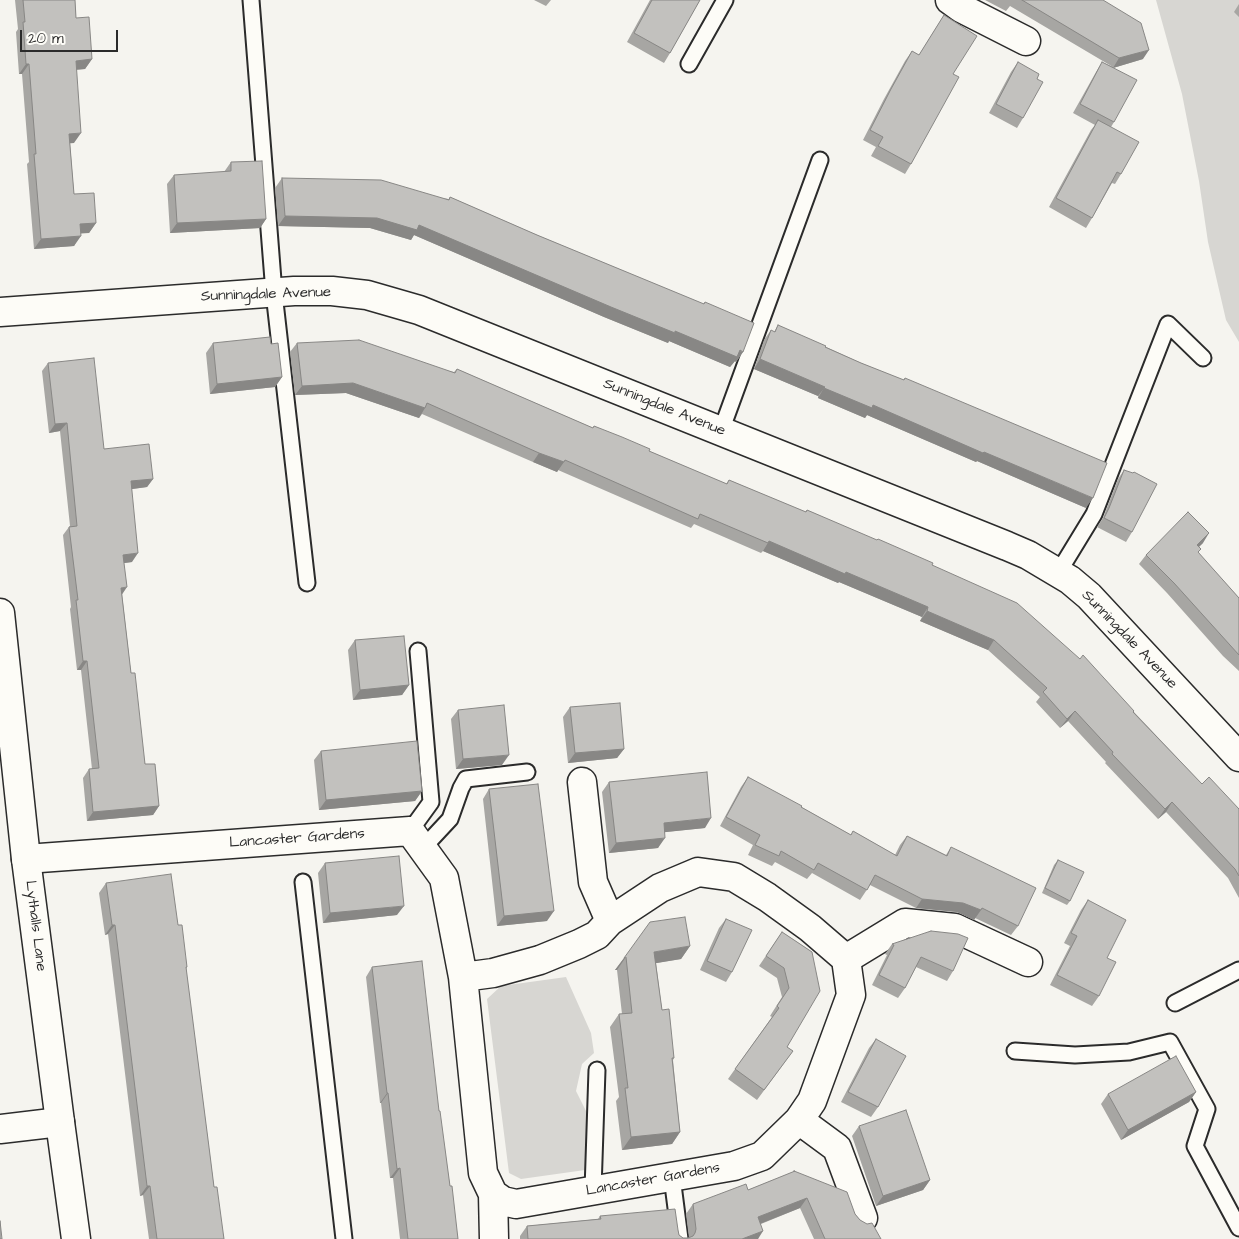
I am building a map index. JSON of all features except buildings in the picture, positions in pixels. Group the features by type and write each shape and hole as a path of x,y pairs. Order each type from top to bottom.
{"street":[{"path":"950,0 961,8 1026,41"},
{"name":"Sunningdale Avenue","path":"0,312 294,291 368,295 419,310 1028,555 1058,573 1089,596 1239,757"},
{"name":"Lythalls Lane","path":"0,613 26,859 76,1239"},
{"path":"582,782 593,882 610,921"},
{"path":"416,839 444,878 463,977 483,1173 493,1194 494,1239"},
{"name":"Lancaster Gardens","path":"26,859 416,839"},
{"path":"463,977 492,973 540,960 579,944 597,935 610,921 660,888 698,872 734,877 767,897 810,928 846,959 905,923 956,928 1028,962"},
{"name":"Lancaster Gardens","path":"493,1194 503,1201 516,1204 734,1166 762,1156 799,1120 812,1101 851,995 846,959"},
{"path":"799,1120 837,1148 863,1218"},
{"path":"0,1129 60,1122"}],"lane":[{"path":"251,0 274,293 307,584"},
{"path":"689,64 726,0"},
{"path":"721,431 820,160"},
{"path":"1058,573 1094,514 1168,324 1203,358"},
{"path":"416,839 432,802 418,651"},
{"path":"416,839 450,819 466,779 528,772"},
{"path":"302,882 344,1239"},
{"path":"1175,1003 1239,970"},
{"path":"1015,1051 1075,1055 1129,1052 1170,1042 1207,1109 1195,1146 1239,1228"},
{"path":"593,1190 597,1070"},
{"path":"672,1177 680,1239"}],"shaded area":[{"path":"1156,0 1239,0 1239,342 1226,320 1208,242 1199,181 1182,94"},
{"path":"566,977 591,1033 594,1053 582,1064 576,1091 588,1115 588,1145 585,1170 521,1179 509,1173 487,999 501,986"}]}
